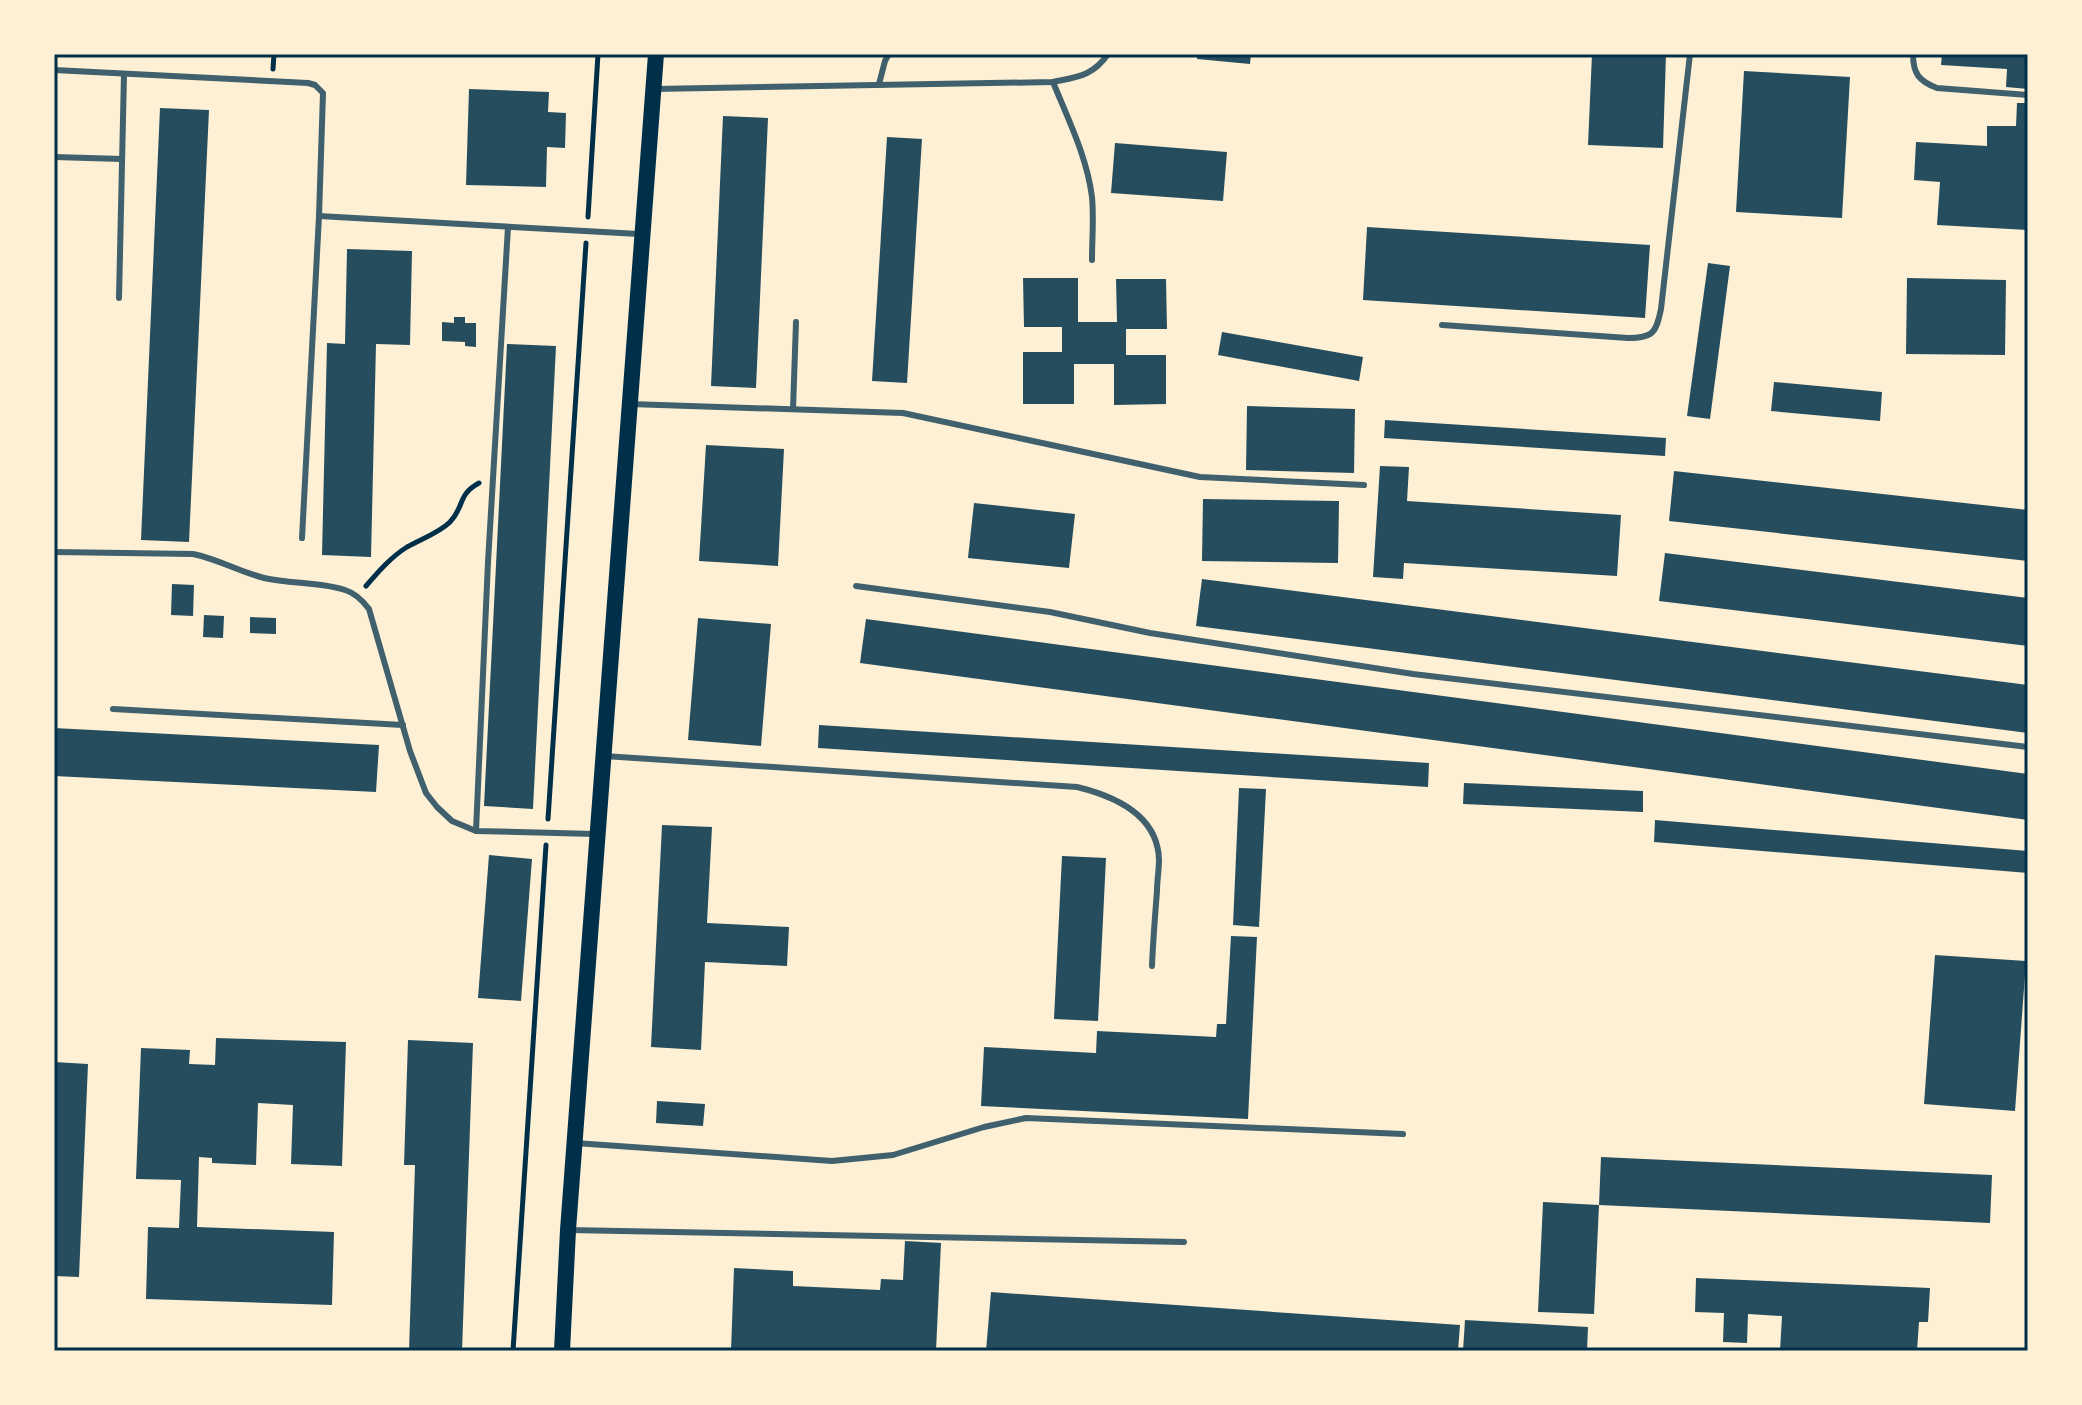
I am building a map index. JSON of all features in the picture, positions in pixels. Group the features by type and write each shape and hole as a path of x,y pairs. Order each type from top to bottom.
{"main road":[{"path":"562,1351 568,1230 656,54"}],"lane":[{"path":"879,84 889,54"},
{"path":"654,89 1053,82 1089,74 1101,65 1108,54"},
{"path":"1442,325 1628,338 1652,334 1661,309 1690,54"},
{"path":"1913,54 1919,78 1937,88 2028,95"},
{"path":"54,70 308,83 320,88 324,99 302,538"},
{"path":"119,298 124,74"},
{"path":"1053,82 1089,180 1093,211 1092,260"},
{"path":"54,157 122,159"},
{"path":"319,216 644,235"},
{"path":"476,831 492,481 508,227"},
{"path":"793,409 796,322"},
{"path":"630,404 903,413 1200,477 1364,485"},
{"path":"54,552 193,554 215,558 260,577 348,590 369,609 410,751 426,793 437,807 452,821 476,831 599,834"},
{"path":"856,586 1050,612 1150,633 1413,674 2028,747"},
{"path":"113,709 403,725"},
{"path":"604,756 1077,787 1112,798 1145,821 1154,837 1159,857 1152,966"},
{"path":"575,1143 832,1161 893,1155 984,1127 1026,1118 1403,1134"},
{"path":"568,1230 1184,1242"}],"path":[{"path":"513,1351 598,54"},
{"path":"358,596 380,570 405,548 448,524 460,510 463,496 470,489 492,481"}],"building":[{"path":"1197,54 1251,54 1250,64 1197,59"},
{"path":"1592,54 1666,54 1663,148 1588,145"},
{"path":"1942,54 2028,54 2028,89 2006,87 2007,69 1941,65"},
{"path":"1744,71 1850,77 1842,218 1736,212"},
{"path":"469,89 549,92 548,112 566,113 565,148 547,147 546,187 466,185"},
{"path":"2017,103 2028,103 2028,230 1937,225 1940,182 1914,180 1916,142 1987,146 1987,126 2016,126"},
{"path":"160,108 209,110 189,542 141,540"},
{"path":"723,116 768,118 756,388 711,386"},
{"path":"887,137 922,139 907,383 872,381"},
{"path":"1115,143 1227,152 1223,201 1111,193"},
{"path":"1367,227 1650,245 1645,318 1363,300"},
{"path":"347,249 412,251 410,345 376,344 371,557 322,555 327,343 345,344"},
{"path":"1708,263 1730,266 1710,419 1687,416"},
{"path":"1023,278 1078,278 1078,322 1117,322 1116,279 1166,279 1167,329 1126,329 1126,355 1166,355 1166,404 1114,405 1114,364 1074,364 1074,404 1023,404 1023,352 1062,352 1062,327 1024,327"},
{"path":"1907,278 2006,280 2005,355 1906,354"},
{"path":"454,317 465,317 465,323 476,323 476,347 465,346 465,342 442,341 442,322 454,323"},
{"path":"1222,332 1363,357 1359,381 1218,355"},
{"path":"507,344 556,346 533,809 484,806"},
{"path":"1774,382 1882,392 1880,421 1771,411"},
{"path":"1247,406 1355,409 1354,473 1246,470"},
{"path":"1385,420 1666,438 1665,456 1384,438"},
{"path":"706,445 784,449 778,566 699,561"},
{"path":"1380,466 1409,467 1407,501 1621,515 1617,576 1404,563 1403,579 1373,577"},
{"path":"1674,471 2028,510 2028,561 1669,521"},
{"path":"1203,499 1339,501 1338,563 1202,561"},
{"path":"974,503 1075,514 1069,568 968,558"},
{"path":"1665,553 2028,598 2028,646 1659,601"},
{"path":"1202,579 2028,685 2028,733 1196,626"},
{"path":"172,584 194,585 193,616 171,615"},
{"path":"204,615 224,616 223,638 203,637"},
{"path":"250,617 276,618 276,634 250,633"},
{"path":"698,618 771,624 761,746 688,740"},
{"path":"866,619 2028,774 2028,820 860,663"},
{"path":"819,725 1429,763 1428,787 818,748"},
{"path":"54,728 379,745 376,792 54,776"},
{"path":"1464,783 1643,791 1643,812 1463,804"},
{"path":"1239,788 1266,789 1259,927 1233,925"},
{"path":"1655,820 2028,851 2028,873 1654,842"},
{"path":"662,825 712,827 707,923 789,927 787,966 705,962 701,1050 651,1047"},
{"path":"489,855 532,859 521,1001 478,998"},
{"path":"1062,856 1106,858 1098,1021 1054,1019"},
{"path":"1231,936 1257,937 1248,1119 981,1106 984,1047 1096,1053 1097,1031 1216,1037 1217,1024 1226,1024"},
{"path":"1935,955 2026,961 2015,1111 1924,1104"},
{"path":"216,1038 346,1042 342,1166 291,1164 293,1105 258,1103 256,1165 212,1163 212,1158 199,1157 197,1227 334,1232 332,1305 146,1299 148,1227 179,1228 181,1180 136,1179 141,1048 190,1050 189,1064 215,1065"},
{"path":"408,1040 473,1043 462,1351 409,1351 415,1165 404,1165"},
{"path":"54,1062 88,1064 79,1277 54,1276"},
{"path":"657,1101 705,1104 703,1126 656,1123"},
{"path":"1601,1157 1992,1175 1990,1223 1599,1205"},
{"path":"1543,1202 1599,1205 1594,1314 1538,1312"},
{"path":"905,1241 941,1243 936,1351 731,1351 734,1268 793,1271 793,1286 880,1290 881,1279 903,1280"},
{"path":"1696,1278 1930,1288 1928,1322 1919,1322 1917,1351 1780,1351 1782,1316 1748,1314 1747,1343 1723,1342 1724,1313 1695,1312"},
{"path":"991,1292 1460,1325 1458,1351 986,1351"},
{"path":"1465,1320 1588,1327 1587,1351 1463,1351"}]}
